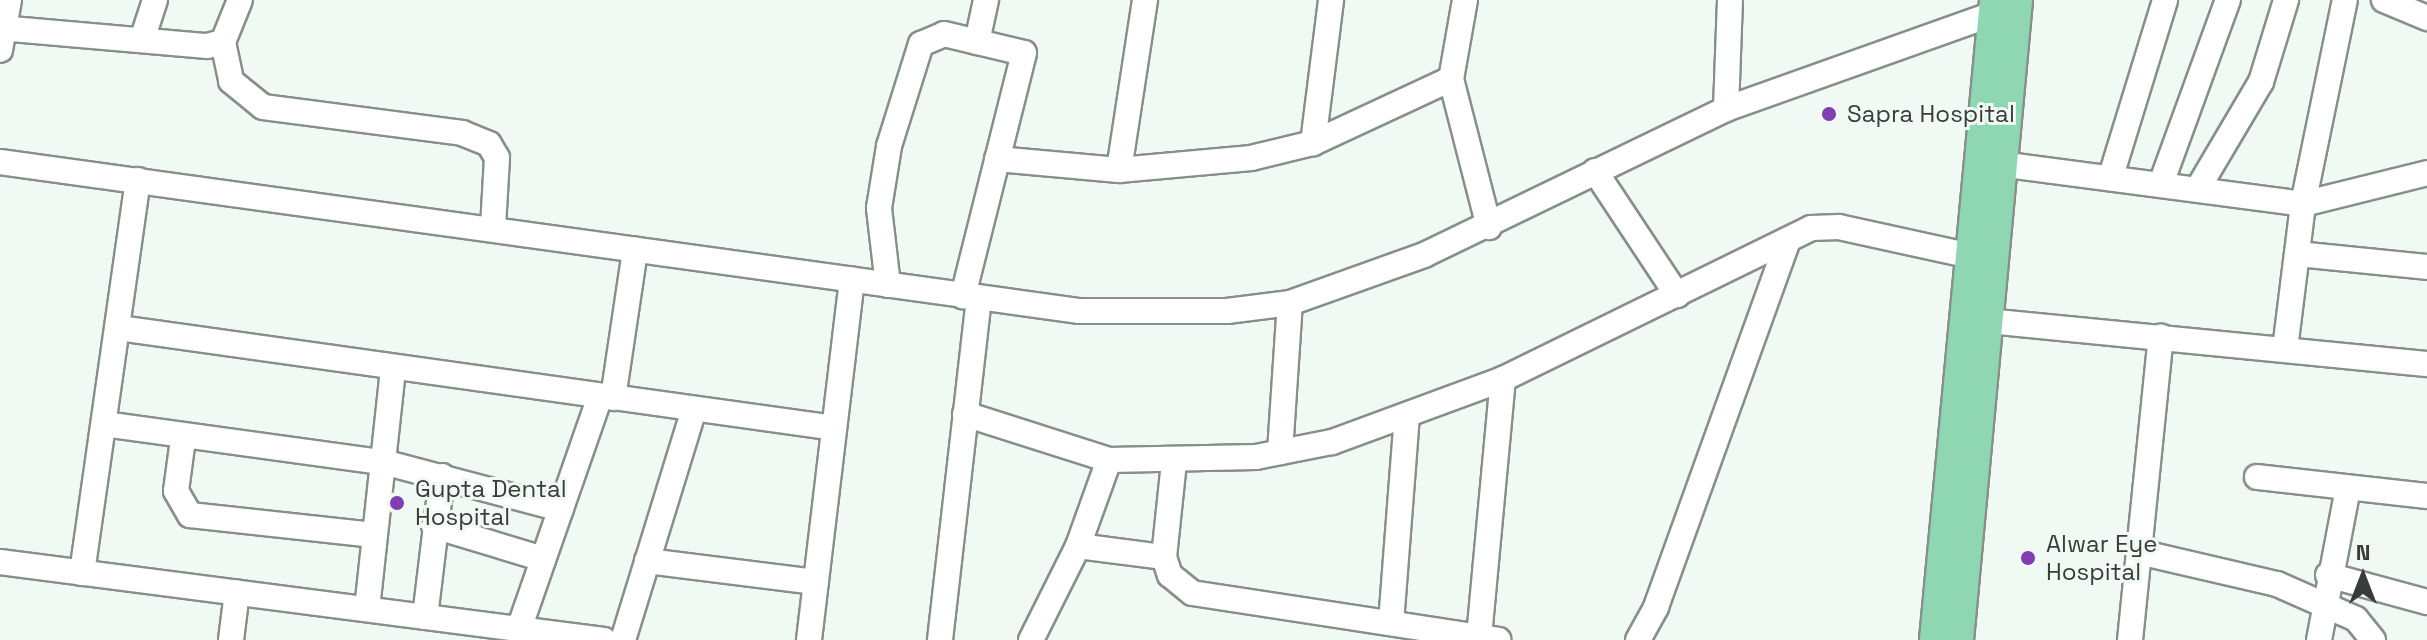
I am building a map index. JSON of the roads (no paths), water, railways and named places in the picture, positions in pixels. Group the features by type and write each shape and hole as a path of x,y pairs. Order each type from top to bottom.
{"main road":[{"path":"1958,640 2000,164 2005,5"},
{"path":"1935,640 1971,256 2005,5"}],"street":[{"path":"9,0 1,36 143,37 223,42"},
{"path":"143,37 155,0"},
{"path":"240,0 223,42 231,81 263,107 462,133 489,144 497,158 493,228"},
{"path":"977,42 986,0"},
{"path":"1119,170 1145,0"},
{"path":"1313,143 1331,0"},
{"path":"1465,0 1451,79 1489,227"},
{"path":"1726,109 1730,0"},
{"path":"2111,176 2165,0"},
{"path":"2162,181 2228,0"},
{"path":"2200,185 2249,107 2286,0"},
{"path":"2285,349 2303,204 2345,0"},
{"path":"2386,0 2427,18"},
{"path":"0,162 493,228 971,297 1132,313 1290,303 1489,227 1595,171 1726,109 2005,5"},
{"path":"888,285 881,183 915,58 930,36 977,42 1024,53 997,159 971,297 965,414 940,640"},
{"path":"997,159 1119,170 1251,158 1313,143 1451,79"},
{"path":"2000,164 2200,185 2303,204 2427,173"},
{"path":"1595,171 1677,295"},
{"path":"82,573 138,180"},
{"path":"965,414 1109,460 1174,462 1280,452 1407,416 1503,379 1811,228 1839,227 1971,256"},
{"path":"1638,640 1656,607 1788,240"},
{"path":"519,629 561,509 606,397 635,250"},
{"path":"2297,254 2427,267"},
{"path":"809,640 852,280"},
{"path":"1280,452 1290,303"},
{"path":"1988,321 2427,364"},
{"path":"119,328 393,369 834,428"},
{"path":"2130,640 2161,337"},
{"path":"367,609 393,369"},
{"path":"1174,462 1164,557 1170,575 1192,593 1488,639 1503,379"},
{"path":"623,640 694,409"},
{"path":"1391,623 1407,416"},
{"path":"104,424 183,439 383,462 561,509"},
{"path":"183,439 176,491 190,515 374,535"},
{"path":"1031,640 1078,546 1109,460"},
{"path":"425,617 442,476"},
{"path":"2257,477 2427,496"},
{"path":"2319,640 2328,575 2348,488"},
{"path":"434,526 543,559"},
{"path":"1078,546 1164,557"},
{"path":"2139,552 2255,578 2323,603 2356,619 2373,640"},
{"path":"647,561 816,582"},
{"path":"0,562 604,640"},
{"path":"2328,575 2427,602"},
{"path":"231,640 237,592"}],"place":[{"name":"Sapra Hospital","path":"1829,114"},
{"name":"Gupta Dental Hospital","path":"397,503"},
{"name":"Alwar Eye Hospital","path":"2028,558"}]}
